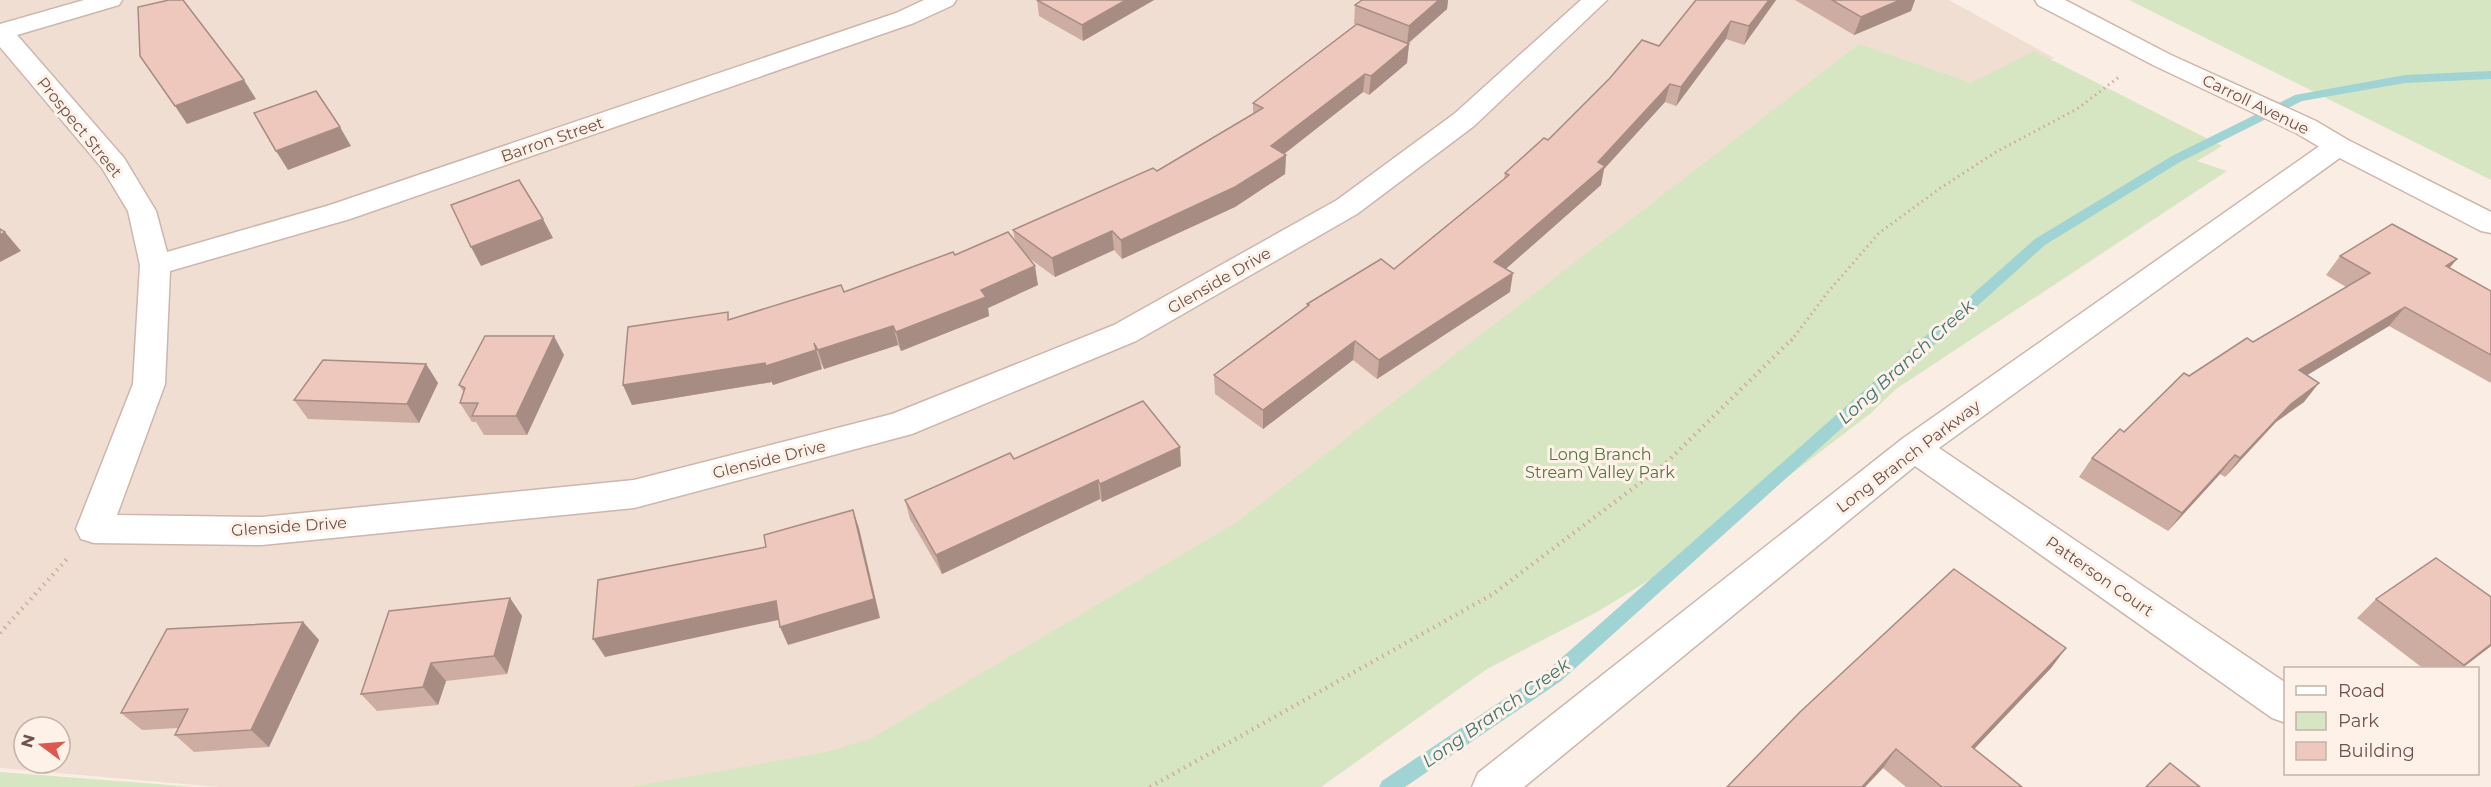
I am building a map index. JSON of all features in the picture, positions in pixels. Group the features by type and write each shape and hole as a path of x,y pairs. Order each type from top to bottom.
{"street":[{"path":"0,31 110,0"},
{"name":"Barron Street","path":"155,265 340,212 905,18 944,0"},
{"name":"Glenside Drive","path":"94,529 262,531 634,494 900,425 1125,333 1347,207 1464,120 1595,0"},
{"name":"Carroll Avenue","path":"2047,0 2173,64 2183,80 2236,101 2297,131 2338,146 2491,224"},
{"name":"Prospect Street","path":"0,31 114,164 142,211 155,265"},
{"name":"Long Branch Parkway","path":"1493,787 1914,448 2338,146"},
{"path":"94,529 149,384 155,265"},
{"name":"Patterson Court","path":"1914,448 2284,704"}],"path":[{"path":"1150,787 1493,594 1665,464 1787,346 1827,292 1879,233 1939,189 1996,152 2077,109 2127,71"},
{"path":"0,633 94,529"}],"shaded area":[{"path":"0,0 1949,0 2054,58 1820,160 1418,444 856,747 680,787 218,787 72,774 72,715 12,715 12,769 0,768"}],"green space":[{"path":"2129,0 2491,0 2491,180"},
{"name":"Long Branch Stream Valley Park","path":"1859,44 1971,83 2034,51 2222,146 2197,161 2227,171 1896,389 1871,413 1669,568 1597,612 1487,669 1321,787 631,787 826,752 872,738 1237,522"},
{"path":"0,772 12,773 12,775 195,787 0,787"}],"building":[{"path":"169,0 183,0 244,80 175,106 140,56 138,7"},
{"path":"1037,0 1126,0 1082,25"},
{"path":"1362,0 1439,0 1409,26 1355,5"},
{"path":"1696,0 1769,0 1749,26 1731,21 1681,87 1670,84 1598,162 1605,166 1494,262 1513,273 1379,360 1355,341 1263,410 1214,375 1309,305 1307,304 1381,259 1394,269 1509,175 1505,173 1544,138 1548,140 1610,78 1642,40 1659,46"},
{"path":"1832,0 1900,0 1861,17"},
{"path":"1357,24 1409,44 1371,76 1365,74 1271,146 1286,155 1235,187 1121,240 1112,231 1052,258 1013,230 1153,168 1157,171 1263,108 1253,103"},
{"path":"316,91 340,127 276,151 254,113"},
{"path":"519,180 543,219 471,247 451,205"},
{"path":"2392,224 2457,259 2446,266 2491,291 2491,355 2405,307 2299,370 2319,383 2291,404 2240,458 2235,455 2182,513 2092,458 2120,429 2124,432 2184,373 2189,376 2247,338 2253,342 2370,273 2340,256"},
{"path":"1008,232 1035,266 981,290 986,297 896,332 893,326 818,350 814,343 816,350 766,366 765,363 623,385 628,327 728,312 728,320 841,285 844,292 953,252 955,255"},
{"path":"485,336 554,336 516,416 472,416 478,403 460,403 465,388 459,385"},
{"path":"323,360 426,364 407,404 294,400"},
{"path":"1143,401 1180,447 1100,484 1098,480 936,555 905,500 1010,453 1014,459"},
{"path":"853,510 874,599 780,627 776,601 593,639 598,580 766,547 764,535"},
{"path":"2436,558 2491,597 2491,644 2464,665 2376,599"},
{"path":"1954,569 2066,648 1972,747 2022,787 1942,787 1896,749 1862,787 1727,787 1800,712"},
{"path":"510,598 494,656 431,663 423,687 361,694 389,611"},
{"path":"303,622 251,730 175,735 188,709 121,713 167,629"},
{"path":"2170,763 2200,787 2146,787"}],"waterway":[{"name":"Long Branch Creek","path":"1389,787 1555,675 2040,242 2176,159 2299,98 2405,79 2491,75"}]}
